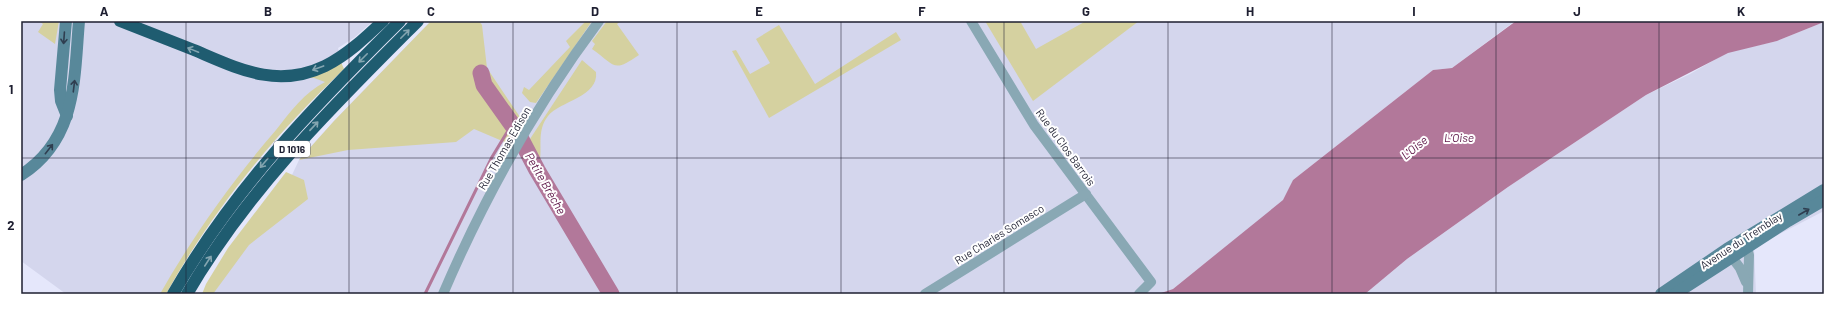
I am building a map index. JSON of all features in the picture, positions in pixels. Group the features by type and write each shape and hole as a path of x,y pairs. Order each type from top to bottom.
{"highway":[{"path":"120,21 238,69 265,76 281,76 309,72 334,61 351,50 383,21"},
{"name":"D 1016","path":"173,294 216,227 270,156 305,117 400,21"},
{"name":"D 1016","path":"187,294 224,236 272,172 321,118 418,21"}],"main road":[{"path":"66,21 60,90 61,101 67,116"},
{"path":"21,175 37,162 50,148 62,130 67,116 74,81 79,21"},
{"name":"Avenue du Tremblay","path":"1675,294 1732,257 1824,190"},
{"name":"Avenue du Tremblay","path":"1747,246 1824,200"},
{"name":"Avenue du Tremblay","path":"1661,294 1732,257"}],"street":[{"name":"Rue Thomas Edison","path":"443,294 477,221 526,132 548,96 599,21"},
{"name":"Rue du Clos Barrois","path":"971,21 1027,114 1151,282 1139,294"},
{"name":"Rue Charles Somasco","path":"925,294 1086,194"},
{"path":"1747,246 1748,289"},
{"path":"1732,257 1748,289"}],"shaded area":[{"path":"21,21 373,21 355,37 338,48 342,66 308,99 227,196 163,294 66,294 21,261"},
{"path":"39,21 59,21 55,44 38,32 43,24"},
{"path":"431,21 1515,21 1452,68 1433,70 1293,180 1284,200 1173,289 1158,294 207,294 284,192 299,160 334,121"},
{"path":"431,21 479,21 482,25 487,68 520,117 519,122 507,143 474,129 456,142 348,150 299,160 334,121"},
{"path":"586,21 592,21 536,103 530,102 522,93 524,87 529,90 570,47 566,41"},
{"path":"607,21 621,21 617,24 639,55 624,64 615,65 592,49 595,44 592,41"},
{"path":"985,21 1020,21 1036,49 1086,21 1139,21 1033,101"},
{"path":"1824,22 1824,211 1754,247 1756,294 1365,294 1407,259 1508,187 1646,95 1690,74 1728,52 1777,41"},
{"path":"779,25 815,84 896,32 901,40 769,118 732,51 736,50 750,74 770,63 756,39"},
{"path":"582,60 596,72 595,80 585,93 561,106 548,116 541,132 540,161 528,142"},
{"path":"341,62 344,69 293,120 246,175 203,233 166,294 160,294 214,209 244,169 298,103 311,91 325,82 314,78 301,78"},
{"path":"286,172 304,180 308,199 249,245 213,294 202,294 206,284 228,248"}],"water":[{"name":"L’Oise","path":"1516,21 1824,22 1777,41 1728,53 1646,95 1508,187 1407,259 1365,294 1158,294 1173,289 1283,200 1293,180 1433,70 1452,68"}],"waterway":[{"name":"Petite Brèche","path":"481,73 484,85 516,130 537,170 611,294"},
{"path":"425,294 492,157 512,124"}],"water label":[{"name":"L'Oise","path":"1414,147"}]}
